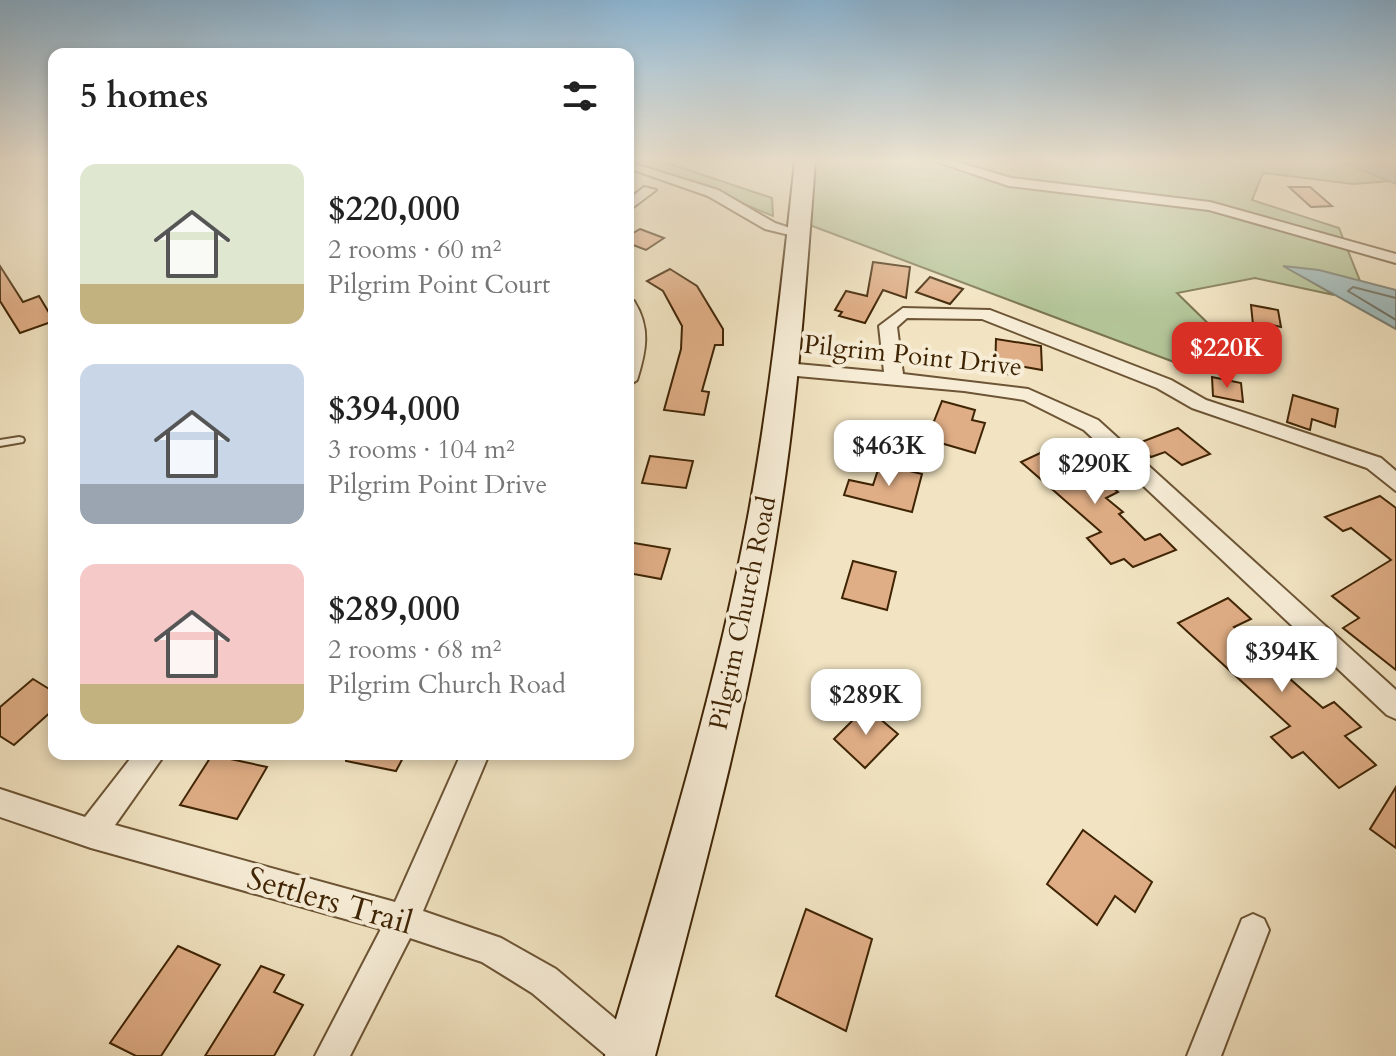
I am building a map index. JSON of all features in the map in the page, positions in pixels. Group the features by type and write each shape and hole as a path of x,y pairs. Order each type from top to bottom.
{"street":[{"path":"745,211 770,226 798,233"},
{"name":"Pilgrim Church Road","path":"631,1056 703,793 764,513 786,369 800,211"},
{"path":"1228,211 1395,259"},
{"path":"634,313 638,318 638,349 634,361"},
{"path":"894,378 888,326 903,313 984,314 1164,384 1199,404 1374,463 1396,483"},
{"name":"Pilgrim Point Drive","path":"786,369 894,378 1028,395 1091,425 1396,707"},
{"path":"91,833 146,760"},
{"path":"332,1056 403,920 472,760"},
{"name":"Settlers Trail","path":"0,803 91,833 403,920 490,949 544,981 631,1056"},
{"path":"1204,1056 1253,930"}],"lane":[{"path":"0,443 19,440"}],"green space":[{"path":"800,211 1287,211 1339,228 1360,281 1286,267 1334,295 1255,278 1177,293 1222,337 1190,368 799,221"}],"water":[{"path":"1283,266 1319,270 1396,290 1396,329"}],"building":[{"path":"640,229 664,238 646,250 634,245 634,232"},
{"path":"873,262 910,267 906,298 883,290 865,323 839,316 842,312 835,310 846,291 867,296"},
{"path":"0,266 23,302 39,296 48,311 48,323 20,333 0,301"},
{"path":"670,269 697,286 723,329 723,345 715,345 702,391 709,392 704,415 664,410 681,349 682,326 663,291 647,281"},
{"path":"930,277 963,289 950,304 916,292"},
{"path":"1251,305 1278,310 1281,327 1272,325 1277,358 1256,354"},
{"path":"996,339 1041,346 1042,370 1019,366 1018,376 995,372"},
{"path":"1212,377 1241,383 1243,402 1213,396"},
{"path":"1293,395 1338,409 1335,427 1312,419 1310,430 1287,422"},
{"path":"942,401 975,410 972,420 985,423 975,453 927,439"},
{"path":"1178,428 1210,454 1182,465 1165,452 1151,457 1136,444"},
{"path":"1066,441 1083,455 1078,457 1118,492 1106,498 1123,512 1119,514 1145,540 1160,534 1176,550 1133,567 1124,559 1111,564 1087,538 1101,532 1021,462"},
{"path":"650,456 693,461 686,488 642,483"},
{"path":"880,464 922,474 912,512 844,495 849,480 873,485"},
{"path":"1380,496 1396,508 1396,670 1343,628 1359,618 1332,596 1391,560 1351,528 1343,531 1325,517"},
{"path":"634,543 670,549 661,579 634,574"},
{"path":"853,561 896,572 887,610 842,598"},
{"path":"1228,598 1251,619 1234,627 1263,653 1279,644 1306,667 1289,678 1323,708 1334,702 1361,727 1345,736 1376,765 1339,788 1303,752 1292,758 1271,737 1290,726 1178,623"},
{"path":"33,679 48,688 48,714 14,745 0,736 0,707"},
{"path":"866,707 898,734 865,768 834,739"},
{"path":"209,760 235,760 267,767 237,819 180,805"},
{"path":"346,760 402,760 396,771"},
{"path":"1396,787 1396,848 1370,829"},
{"path":"1083,830 1152,882 1135,912 1115,896 1097,925 1047,884"},
{"path":"806,909 872,939 846,1031 776,996"},
{"path":"178,946 220,965 161,1056 136,1056 110,1043"},
{"path":"261,966 284,975 274,992 303,1005 274,1056 205,1056"}]}
